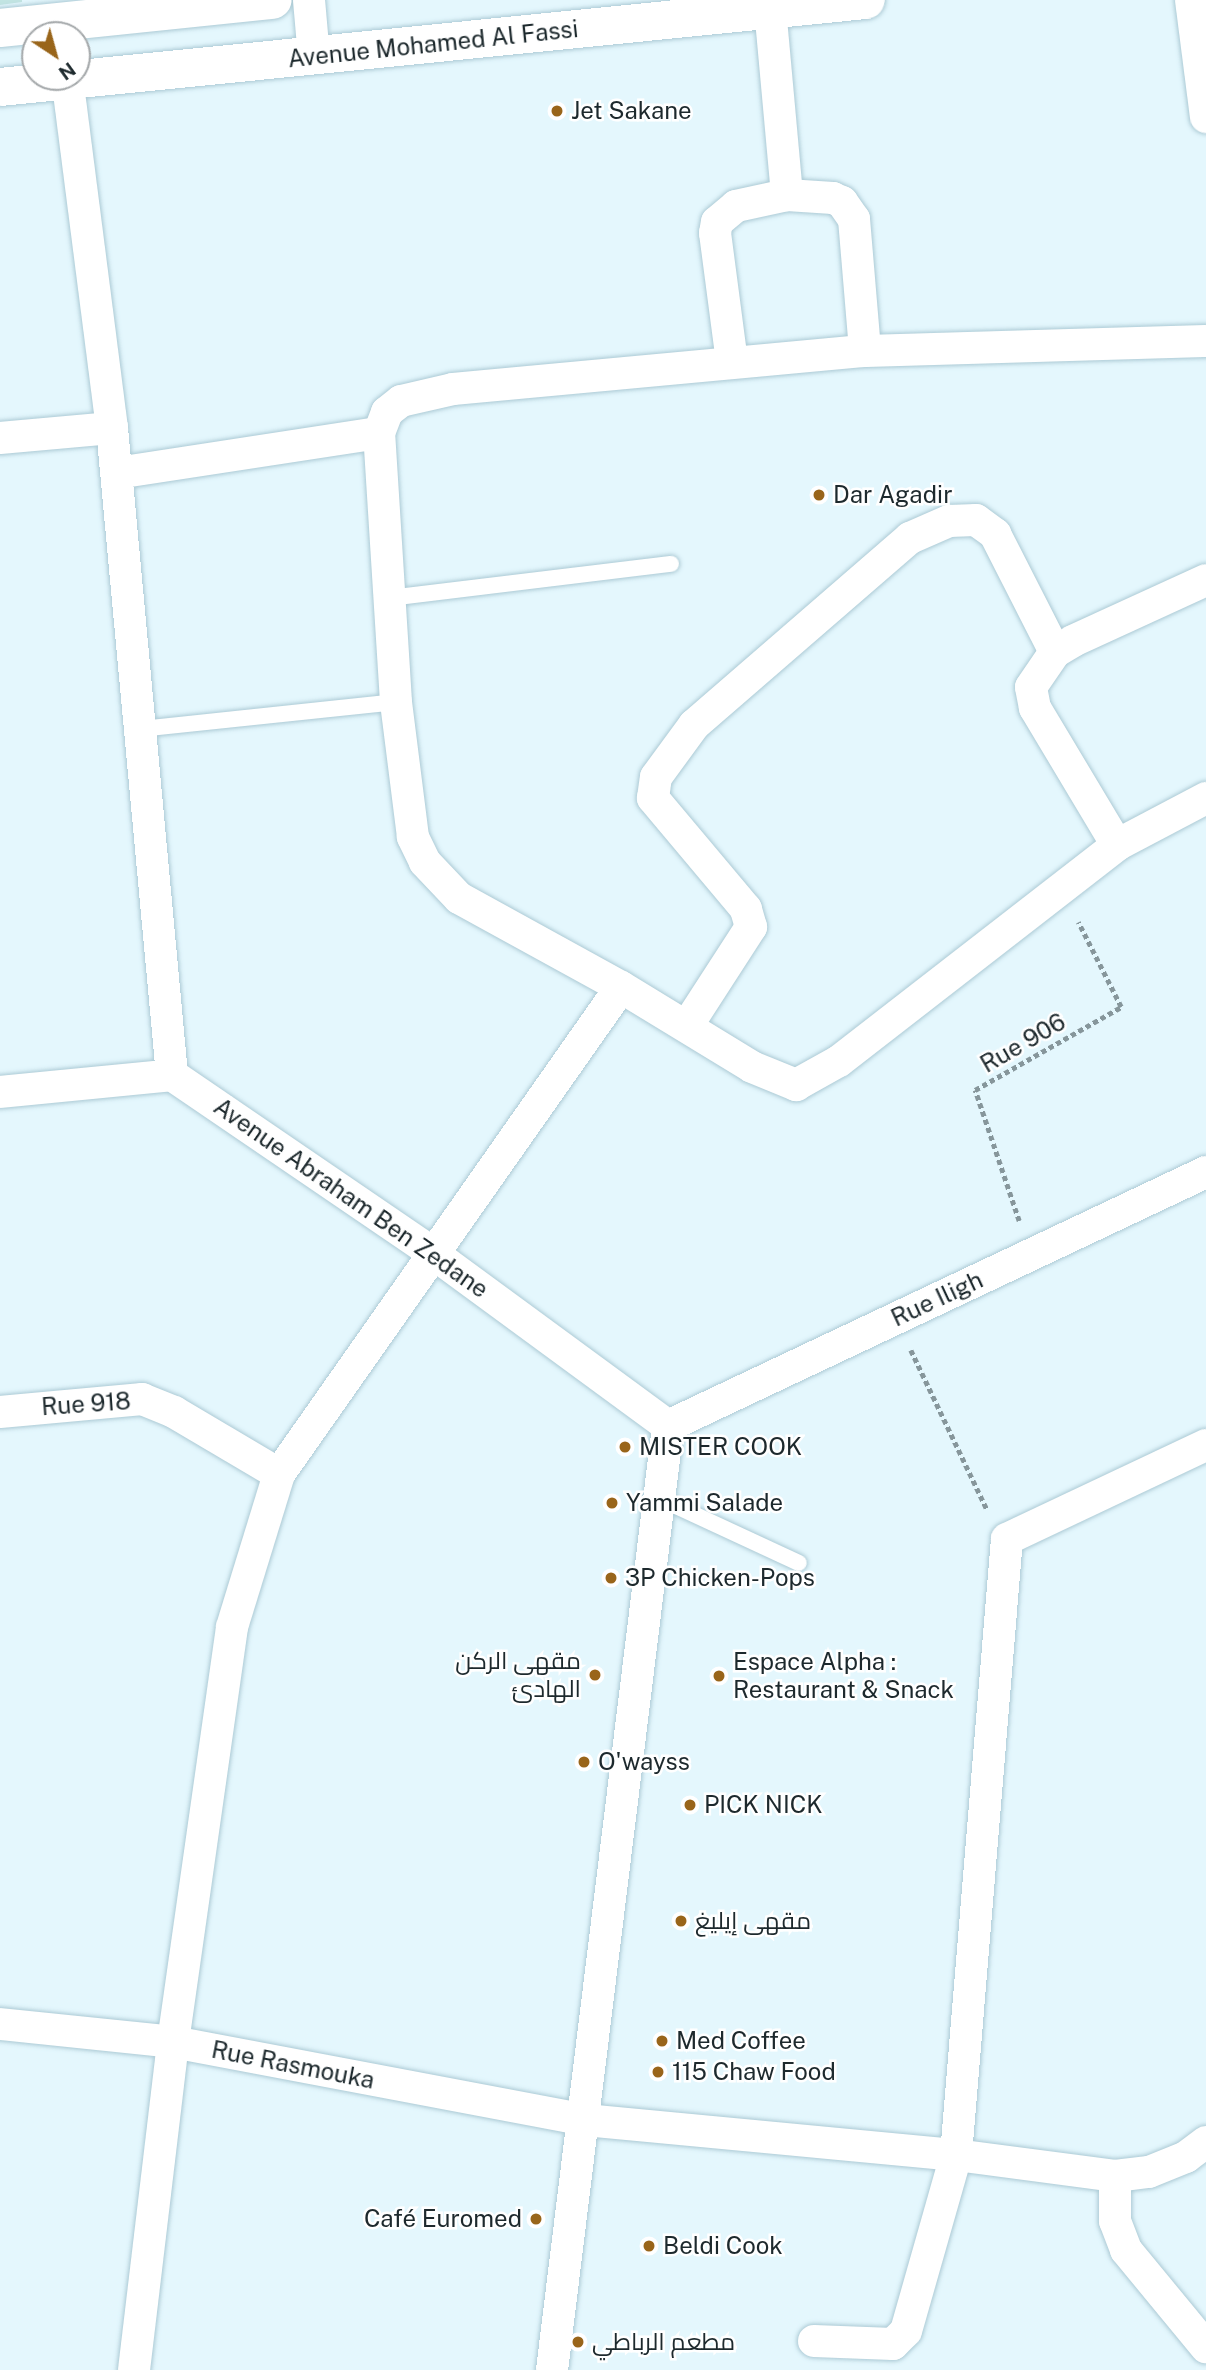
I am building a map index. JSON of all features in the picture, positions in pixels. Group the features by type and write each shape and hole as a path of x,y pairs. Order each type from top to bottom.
{"street":[{"path":"91,24 273,0"},
{"path":"309,0 314,57"},
{"name":"Avenue Mohamed Al Fassi","path":"91,77 314,57 866,0"},
{"path":"1191,0 1206,117"},
{"path":"769,8 787,195"},
{"path":"0,28 21,28"},
{"name":"Avenue Mohamed Al Fassi","path":"0,88 21,85"},
{"path":"0,1092 172,1075 117,473 70,91"},
{"path":"732,362 715,233 717,222 736,206 787,195 833,198 842,202 854,219 865,351"},
{"path":"1206,341 865,351 453,389 401,401 387,412 379,433 396,702 413,837 439,881 458,898 621,987 771,1077 796,1085 839,1061 1060,886 1117,845 1206,798"},
{"path":"0,438 112,428"},
{"path":"117,473 379,433"},
{"path":"687,1026 751,927 746,909 653,798 656,777 694,725 910,538 949,521 976,520 995,534 1055,652"},
{"path":"1117,845 1035,708 1031,687 1055,652 1206,580"},
{"path":"134,2370 173,2042 232,1627 279,1474 621,987"},
{"name":"Avenue Abraham Ben Zedane","path":"172,1075 434,1254 668,1426"},
{"name":"Rue Iligh","path":"668,1426 1206,1172"},
{"name":"Rue 918","path":"0,1412 142,1399 174,1412 279,1474"},
{"path":"552,2370 668,1426"},
{"path":"814,2341 893,2344 906,2331 956,2155 1007,1539 1206,1445"},
{"name":"Rue Rasmouka","path":"0,2024 173,2042 584,2120 956,2155 1115,2176 1149,2172 1186,2157 1206,2142"},
{"path":"1115,2176 1115,2221 1126,2250 1206,2347"}],"lane":[{"path":"389,598 671,564"},
{"path":"140,729 396,702"},
{"path":"659,1497 799,1563"}],"path":[{"name":"Rue 906","path":"1030,1255 975,1090 1121,1007 1060,886"},
{"path":"896,1318 979,1498 1007,1539"}],"building":[{"path":"0,0 22,0 22,2 0,5"}],"place":[{"name":"Jet Sakane","path":"557,111"},
{"name":"Dar Agadir","path":"819,495"},
{"name":"MISTER COOK","path":"625,1447"},
{"name":"Yammi Salade","path":"612,1503"},
{"name":"3P Chicken-Pops","path":"611,1578"},
{"name":"مقهى الركن الهادئ","path":"595,1675"},
{"name":"Espace Alpha : Restaurant & Snack","path":"719,1676"},
{"name":"O'wayss","path":"584,1762"},
{"name":"PICK NICK","path":"690,1805"},
{"name":"مقهى إيليغ","path":"681,1921"},
{"name":"Med Coffee","path":"662,2041"},
{"name":"115 Chaw Food","path":"658,2072"},
{"name":"Café Euromed","path":"536,2219"},
{"name":"Beldi Cook","path":"649,2246"},
{"name":"مطعم الرباطي","path":"578,2342"}]}
